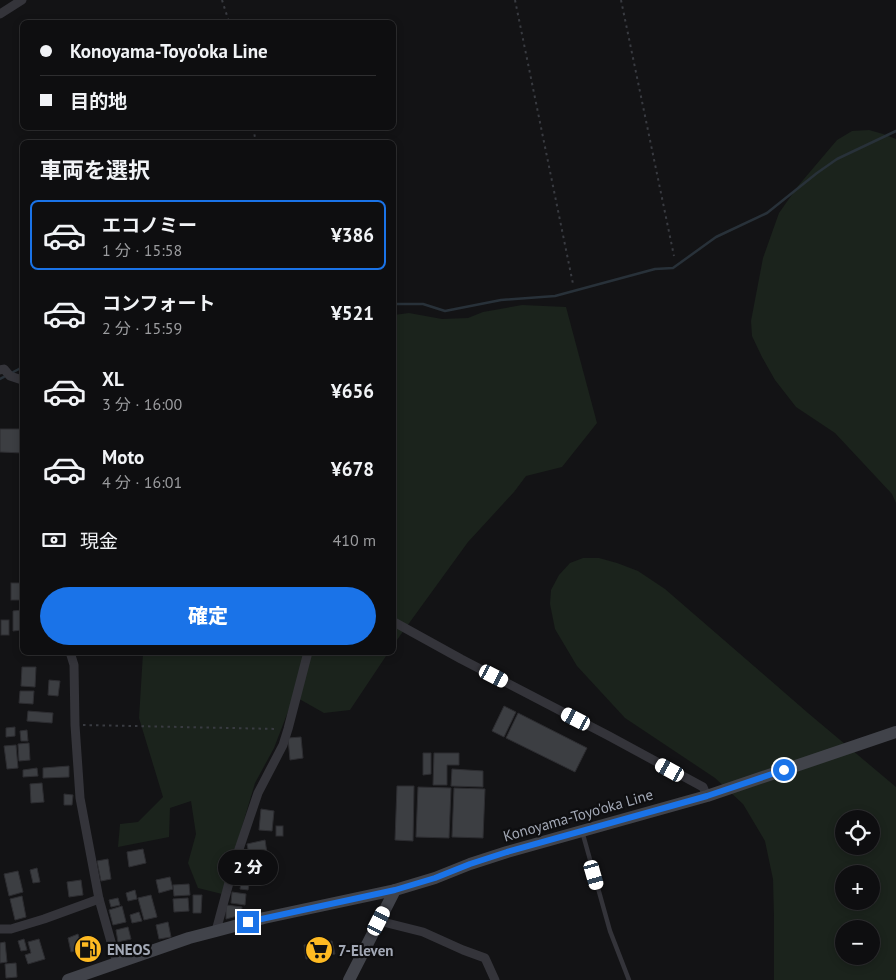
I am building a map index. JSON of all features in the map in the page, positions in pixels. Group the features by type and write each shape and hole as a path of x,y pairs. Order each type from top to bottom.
{"main road":[{"name":"Konoyama-Toyo'oka Line","path":"68,980 189,938 264,918 395,890 507,852 707,796 896,732"},
{"path":"349,980 395,890"}],"street":[{"path":"0,14 22,0"},
{"path":"0,370 4,369 10,376 20,379"},
{"path":"396,623 704,787 707,796"},
{"path":"71,655 74,665 80,798 99,899 117,963"},
{"path":"216,931 234,864 258,793 288,729 307,655"},
{"path":"0,929 12,929 99,899"},
{"path":"379,921 423,932 485,958 496,980"}],"lane":[{"path":"582,831 610,931 629,980"}],"path":[{"path":"222,0 227,20"},
{"path":"515,0 573,284"},
{"path":"621,0 674,256"},
{"path":"76,725 288,729"}],"shaded area":[{"path":"869,130 896,139 896,503 892,494 835,433 796,407 775,380 752,336 751,321 763,258 779,213 798,186 837,140 852,131"},
{"path":"522,305 566,307 597,423 562,467 526,476 514,492 468,542 396,641 396,315 409,313 442,319 468,318 483,312"},
{"path":"583,558 599,558 638,571 665,589 896,787 896,980 774,980 773,879 765,841 743,804 715,778 625,718 577,666 555,629 550,604 551,590 559,575 570,563"},
{"path":"143,655 387,655 350,710 324,713 294,696 274,748 255,783 222,894 198,888 188,863 196,834 191,801 170,808 169,837 118,847 120,824 138,822 163,797 139,718"}],"building":[{"path":"0,429 20,429 20,453 0,452"},
{"path":"11,583 20,583 20,600 11,600"},
{"path":"20,610 20,630 13,631 13,611"},
{"path":"1,620 9,620 9,635 1,635"},
{"path":"22,667 36,667 35,687 21,686"},
{"path":"49,680 60,681 58,696 48,695"},
{"path":"20,691 34,691 33,704 19,703"},
{"path":"504,706 516,712 504,737 492,731"},
{"path":"28,711 53,713 52,723 27,721"},
{"path":"518,713 587,748 575,772 506,738"},
{"path":"15,727 15,736 6,737 6,728"},
{"path":"27,730 28,741 21,741 20,731"},
{"path":"301,737 303,758 290,760 288,738"},
{"path":"29,743 30,760 19,761 18,744"},
{"path":"16,745 18,768 7,769 4,746"},
{"path":"423,753 431,753 431,774 423,775"},
{"path":"434,753 459,753 459,765 447,765 447,785 433,785"},
{"path":"69,766 69,777 43,778 43,768"},
{"path":"37,768 38,776 23,777 23,770"},
{"path":"452,769 483,771 483,787 451,786"},
{"path":"42,783 44,802 31,803 30,784"},
{"path":"397,786 414,786 413,841 395,840"},
{"path":"418,787 451,788 449,838 416,837"},
{"path":"454,788 485,789 483,838 452,837"},
{"path":"64,794 73,795 72,805 64,805"},
{"path":"261,809 274,811 272,831 259,830"},
{"path":"276,826 283,826 283,836 276,836"},
{"path":"265,840 267,853 261,854 261,858 250,860 247,844"},
{"path":"143,849 146,863 129,867 127,852"},
{"path":"108,859 111,879 101,881 97,861"},
{"path":"37,868 40,882 33,883 30,870"},
{"path":"18,871 23,892 9,896 4,874"},
{"path":"170,877 173,889 159,893 156,880"},
{"path":"242,877 250,878 248,890 240,889"},
{"path":"81,880 83,895 69,897 67,882"},
{"path":"189,884 190,895 174,896 173,885"},
{"path":"135,890 137,899 128,901 126,893"},
{"path":"232,892 246,894 245,905 231,903"},
{"path":"151,895 157,917 144,920 138,898"},
{"path":"193,895 202,895 201,913 193,913"},
{"path":"22,896 26,917 15,920 10,899"},
{"path":"118,898 120,905 111,907 109,900"},
{"path":"188,898 189,911 174,912 173,899"},
{"path":"226,905 242,907 241,915 226,919"},
{"path":"122,906 126,922 113,925 109,910"},
{"path":"139,912 142,921 132,923 130,915"},
{"path":"168,922 171,937 159,939 156,925"},
{"path":"128,927 131,939 118,942 116,930"},
{"path":"78,934 82,949 71,952 68,938"},
{"path":"24,939 27,950 21,951 18,941"},
{"path":"39,939 45,959 28,964 25,955 31,953 28,942"},
{"name":"7-Eleven","path":"332,941 335,954 306,959 304,945"},
{"path":"5,942 7,962 0,963 0,943"},
{"path":"16,963 17,977 6,978 5,964"}],"waterway":[{"path":"396,304 423,304 445,311 501,300 555,296 655,269 673,268 716,237 767,213 837,159 896,131"},
{"path":"0,379 20,369"}],"place":[{"name":"ENEOS","path":"88,949"},
{"name":"7-Eleven","path":"319,950"}],"route":[{"path":"248,922 395,890 507,852 707,796 784,770"}]}
